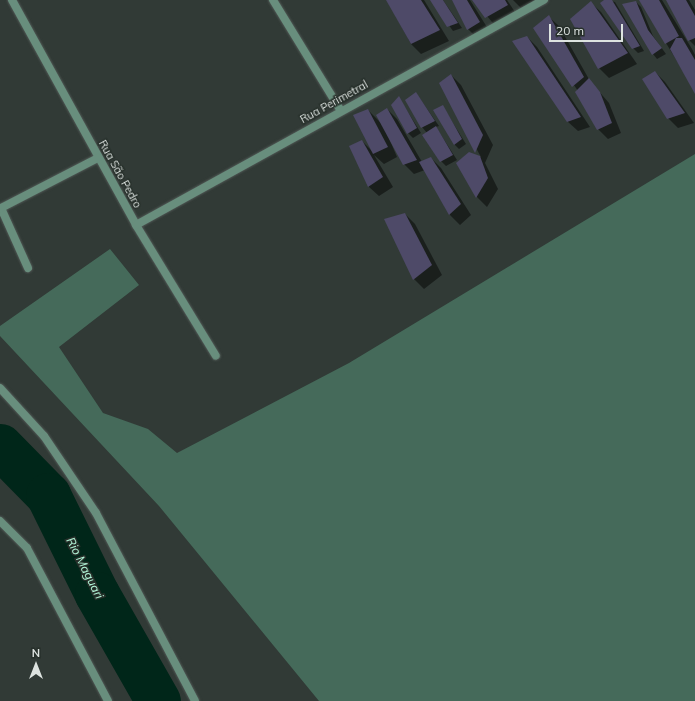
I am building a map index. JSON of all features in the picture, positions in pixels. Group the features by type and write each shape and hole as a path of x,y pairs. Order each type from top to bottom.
{"street":[{"name":"Rua São Pedro","path":"12,0 136,225 216,356"},
{"path":"273,0 341,111"},
{"name":"Rua Perimetral","path":"136,225 544,0"},
{"path":"28,268 1,208 98,158"},
{"path":"0,388 44,436 96,513 195,701"},
{"path":"0,521 26,548 108,701"}],"green space":[{"path":"695,154 695,701 319,701 159,506 0,336 0,326 110,249 139,285 59,347 103,413 148,429 177,453 349,363"}],"building":[{"path":"386,0 421,0 440,30 411,44"},
{"path":"430,0 443,0 458,23 447,27"},
{"path":"452,0 467,0 480,22 467,30"},
{"path":"472,0 505,0 508,5 485,18"},
{"path":"604,0 612,0 640,46 632,49 600,3"},
{"path":"639,0 659,0 679,36 665,44"},
{"path":"666,0 686,0 695,16 695,38 688,41"},
{"path":"591,1 628,53 598,69 570,19"},
{"path":"636,1 648,30 662,48 652,55 622,4"},
{"path":"549,15 584,77 572,87 533,28"},
{"path":"527,36 581,117 567,122 512,41"},
{"path":"676,38 682,38 695,60 695,94 670,49"},
{"path":"655,71 685,113 667,119 642,79"},
{"path":"451,74 483,135 475,153 439,83"},
{"path":"589,78 600,92 612,123 597,130 575,92"},
{"path":"416,92 435,121 421,128 405,100"},
{"path":"399,96 417,128 407,134 391,105"},
{"path":"443,105 462,139 454,145 433,110"},
{"path":"387,108 417,160 403,165 376,115"},
{"path":"368,109 388,147 373,154 353,115"},
{"path":"436,126 453,155 440,162 422,135"},
{"path":"362,140 383,177 368,187 349,146"},
{"path":"469,152 480,156 488,178 476,198 456,163"},
{"path":"431,157 461,204 449,215 419,162"},
{"path":"405,213 432,265 413,280 384,219"}],"waterway":[{"name":"Rio Maguari","path":"0,446 48,495 97,594 158,701"}]}
